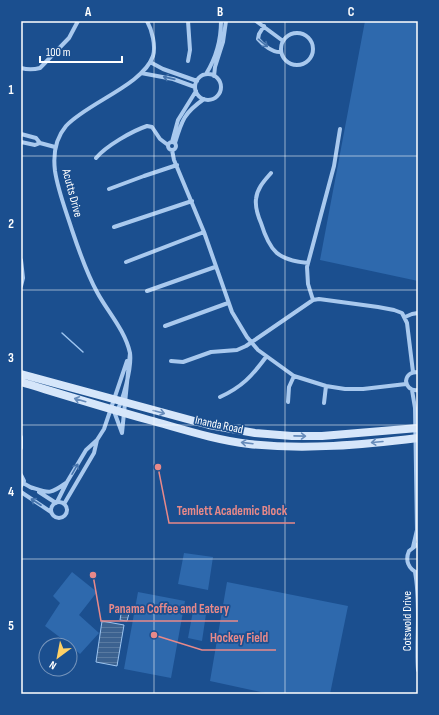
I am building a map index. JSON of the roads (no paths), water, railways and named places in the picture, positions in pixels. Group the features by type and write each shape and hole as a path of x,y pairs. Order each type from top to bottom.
{"main road":[{"name":"Inanda Road","path":"21,374 121,402 209,425 239,431 280,436 322,436 417,428"},
{"name":"Inanda Road","path":"21,382 118,411 229,441 281,447 321,447 417,438"}],"street":[{"path":"21,68 29,70 40,68 69,38 78,21"},
{"path":"148,21 153,46 153,56 150,62 163,69 197,81"},
{"path":"188,21 190,50 188,61"},
{"path":"172,143 175,127 196,89 197,81 206,74 212,65 221,34 221,21"},
{"path":"214,76 215,67 223,42 226,21"},
{"path":"256,21 283,41"},
{"path":"264,26 258,36 258,39 271,49 279,53 281,52"},
{"path":"295,33 304,35 310,41 312,50 309,59 305,62 296,64 287,61 281,52 281,45 283,41 286,37 295,33"},
{"name":"Acutts Drive","path":"118,411 130,369 130,352 122,333 91,280 78,248 59,189 54,159 56,147 62,132 73,120 126,85 141,73 150,62"},
{"path":"141,73 173,79 196,89 200,97 204,99 212,99 219,94 221,86 217,78 206,74"},
{"path":"204,99 187,112 169,148 172,150 204,232 228,303 251,343 266,357 294,376 326,386 345,389 363,389 406,384"},
{"path":"96,158 103,150 112,144 147,126 152,127 160,139 172,143 176,147 172,150"},
{"path":"313,300 308,284 308,263 333,172 340,129"},
{"path":"21,134 36,138 40,143"},
{"path":"21,142 35,145 40,143 56,147"},
{"path":"109,189 177,165"},
{"path":"271,173 261,185 256,199 259,217 266,237 271,248 278,254 294,261 308,263"},
{"path":"114,227 192,201"},
{"path":"126,262 204,232"},
{"path":"21,260 23,269 21,286"},
{"path":"147,291 215,267"},
{"path":"171,361 183,362 211,352 238,350 251,343 313,300 331,300 391,309 402,313 408,330 416,372 407,377 406,384"},
{"path":"165,326 228,303"},
{"path":"404,317 418,313"},
{"path":"118,411 115,414 122,432 130,352"},
{"path":"51,512 52,507 57,503 67,482 86,450 97,440 104,429 130,352"},
{"path":"220,397 242,384 252,375 266,357"},
{"path":"288,402 289,387 294,376"},
{"path":"406,384 412,390 417,428 417,530 413,547"},
{"path":"324,403 326,386"},
{"path":"412,390 418,390"},
{"path":"21,437 21,448"},
{"path":"64,504 94,453 97,440"},
{"path":"21,475 23,478 22,485 43,492 50,492 67,482"},
{"path":"21,492 51,512 56,518 63,518 68,512 67,507 64,504 57,503 30,487"},
{"path":"413,547 418,544"},
{"name":"Cotswold Drive","path":"413,547 409,551 407,560 408,565 417,573 418,670"}],"waterway":[{"path":"62,333 83,352"}],"place":[{"name":"Temlett Academic Block","path":"158,467"},
{"name":"Panama Coffee and Eatery","path":"93,575"},
{"name":"Hockey Field","path":"154,635"}]}
